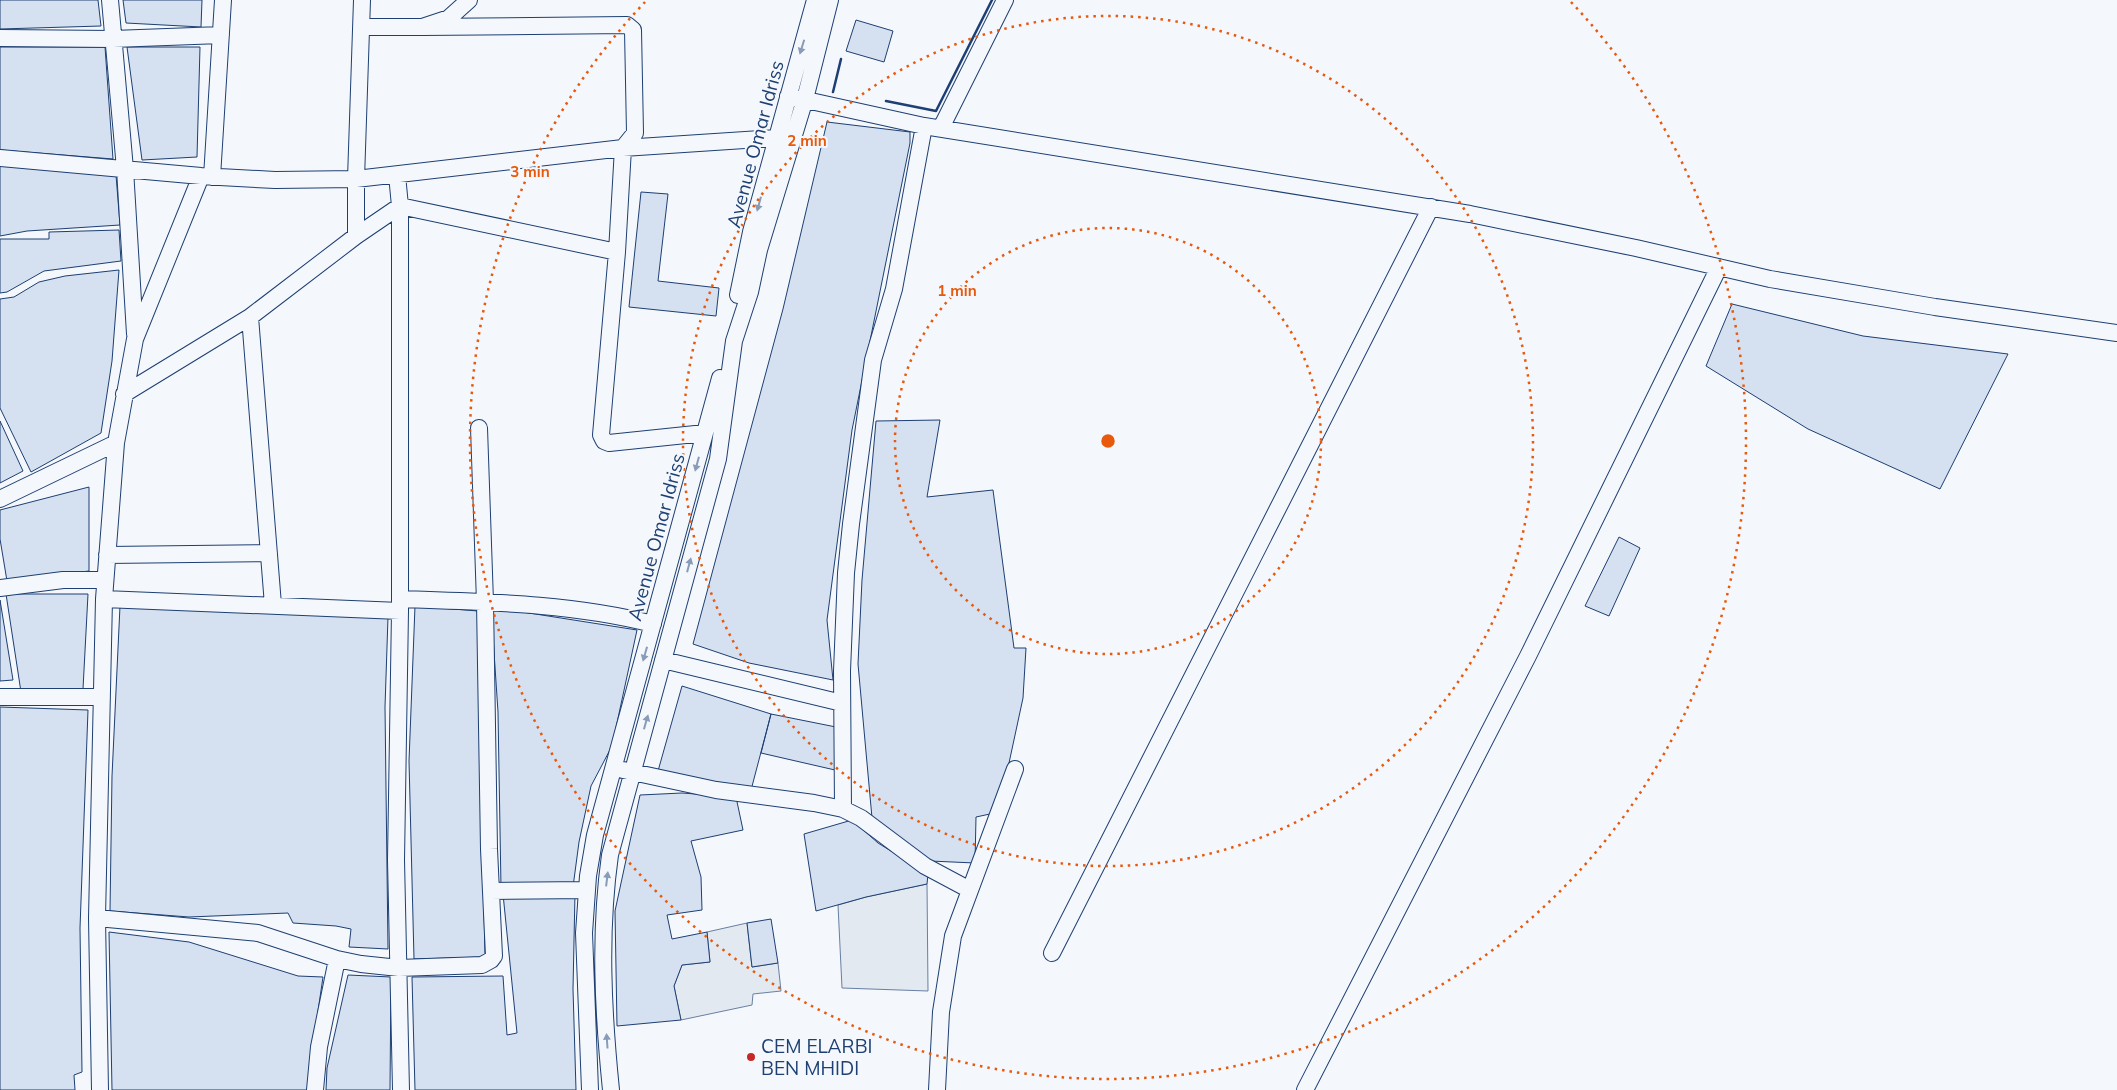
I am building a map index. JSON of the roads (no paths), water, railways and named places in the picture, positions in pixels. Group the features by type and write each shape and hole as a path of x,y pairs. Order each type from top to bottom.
{"street":[{"path":"110,0 124,169 135,339"},
{"path":"100,1090 97,918 104,599 116,443 135,339 207,176 223,0"},
{"path":"356,236 362,0"},
{"path":"422,27 449,18 469,0"},
{"name":"Avenue Omar Idriss","path":"590,1090 584,966 587,890 595,835 724,366 751,232 815,0"},
{"path":"611,1090 604,989 604,910 610,855 631,772 718,459 734,341 750,292 759,250 805,99 830,0"},
{"path":"941,128 1005,0"},
{"path":"362,27 630,26 634,34 634,133 623,148 617,252 600,435 609,444 705,433"},
{"path":"0,38 113,39 221,35"},
{"path":"788,96 924,126 1431,207 1636,248 1770,279 1935,307 2117,333"},
{"path":"843,809 842,703 846,572 861,438 873,360 894,289 924,126"},
{"path":"0,158 207,176 276,180 356,179 623,148 777,138"},
{"path":"397,175 400,206 400,605 396,860 400,968 401,1090"},
{"path":"124,394 250,317 356,236 400,206 617,252"},
{"path":"1052,953 1431,207"},
{"path":"1305,1090 1528,656 1720,267"},
{"path":"250,317 273,604"},
{"path":"97,918 258,933 337,959 400,968 482,965 492,960 494,956 486,746 485,602 479,428"},
{"path":"0,499 116,443"},
{"path":"107,555 269,553"},
{"path":"0,588 63,580 105,580"},
{"path":"104,599 273,604 400,605 485,602 559,607 619,616 653,624"},
{"path":"663,660 842,703"},
{"path":"0,696 102,697"},
{"path":"614,769 716,790 814,803 843,809 861,818 925,866 970,890"},
{"path":"937,1090 940,1029 952,936 1015,769"},
{"path":"491,892 587,890"},
{"path":"315,1090 319,1047 337,959"}],"place":[{"name":"CEM ELARBI BEN MHIDI","path":"751,1057"}]}
